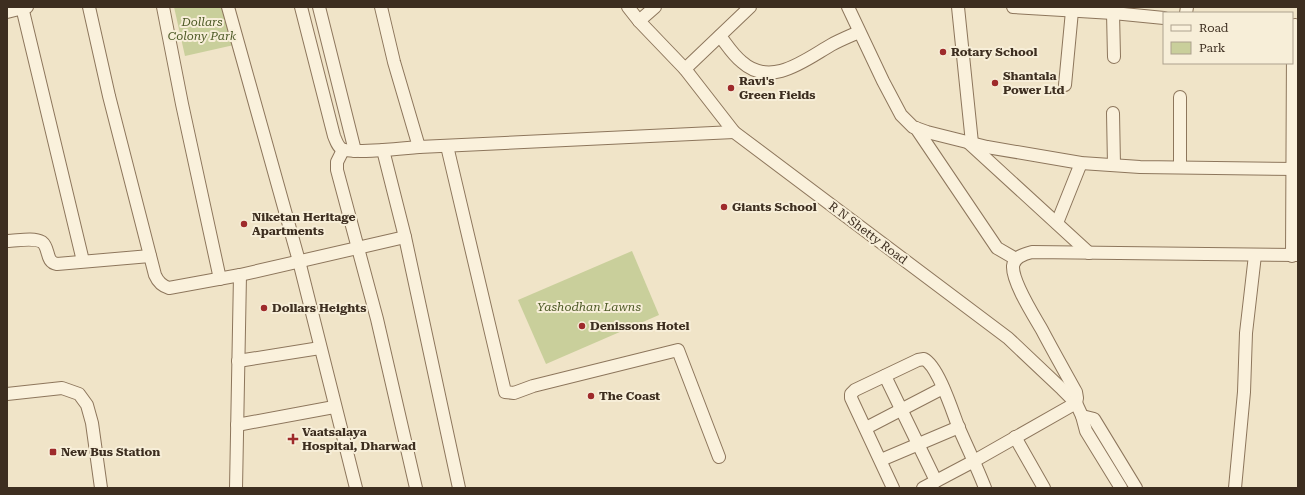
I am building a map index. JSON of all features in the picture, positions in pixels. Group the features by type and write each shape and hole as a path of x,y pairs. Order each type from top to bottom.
{"street":[{"path":"7,12 24,7 83,261"},
{"path":"89,7 109,96 157,281 169,288 220,279 405,237"},
{"path":"163,7 182,104 220,279"},
{"path":"228,7 299,262 334,407 356,488"},
{"path":"301,7 334,136 338,145 349,150 383,150 734,132"},
{"path":"318,7 349,150"},
{"path":"381,7 394,62 419,147"},
{"name":"R N Shetty Road","path":"628,7 639,21 685,69 734,132 1008,338 1076,404 1082,416 1086,431 1121,488"},
{"path":"639,21 655,7"},
{"path":"685,69 750,7"},
{"path":"848,7 859,32 901,114 913,126 926,132 1081,163 1180,167 1295,169"},
{"path":"958,7 970,142 1089,252"},
{"path":"1013,7 1100,10 1113,13 1135,11 1163,18"},
{"path":"1065,84 1071,9"},
{"path":"1113,13 1114,57"},
{"path":"1293,41 1295,24"},
{"path":"720,36 742,63 757,71 773,73 789,69 833,44 859,32"},
{"path":"923,488 1076,404 1076,392 1021,292 1014,272 1013,265 1016,259 1024,254 1032,252 1295,255 1295,101 1293,64"},
{"path":"1180,97 1180,167"},
{"path":"1113,113 1114,165"},
{"path":"916,128 997,248 1016,259"},
{"path":"447,146 505,392 514,393 533,386 678,350 719,457"},
{"path":"349,150 337,162 338,170 376,319 416,488"},
{"path":"383,150 405,237 459,488"},
{"path":"1057,223 1081,163"},
{"path":"7,241 35,240 42,243 45,246 49,260 53,264 150,256"},
{"path":"1235,488 1244,392 1246,333 1255,255"},
{"path":"236,488 240,275"},
{"path":"238,361 320,348"},
{"path":"893,488 851,398 851,394 855,390 918,360 924,359 931,365 943,388 985,488"},
{"path":"885,376 936,481"},
{"path":"7,394 62,388 79,394 87,405 92,423 101,488"},
{"path":"866,428 943,388"},
{"path":"237,424 334,407"},
{"path":"1082,416 1094,419 1136,488"},
{"path":"881,460 959,427"},
{"path":"1015,437 1044,488"}],"green space":[{"name":"Dollars Colony Park","path":"174,7 226,7 234,45 185,56"},
{"name":"Yashodhan Lawns","path":"632,251 659,315 546,364 518,300"}],"place":[{"name":"Rotary School","path":"943,52"},
{"name":"Shantala Power Ltd","path":"995,83"},
{"name":"Ravi's Green Fields","path":"731,88"},
{"name":"Giants School","path":"724,207"},
{"name":"Niketan Heritage Apartments","path":"244,224"},
{"name":"Dollars Heights","path":"264,308"},
{"name":"Denissons Hotel","path":"582,326"},
{"name":"The Coast","path":"591,396"},
{"name":"Vaatsalaya Hospital, Dharwad","path":"293,439"},
{"name":"New Bus Station","path":"53,452"}]}
